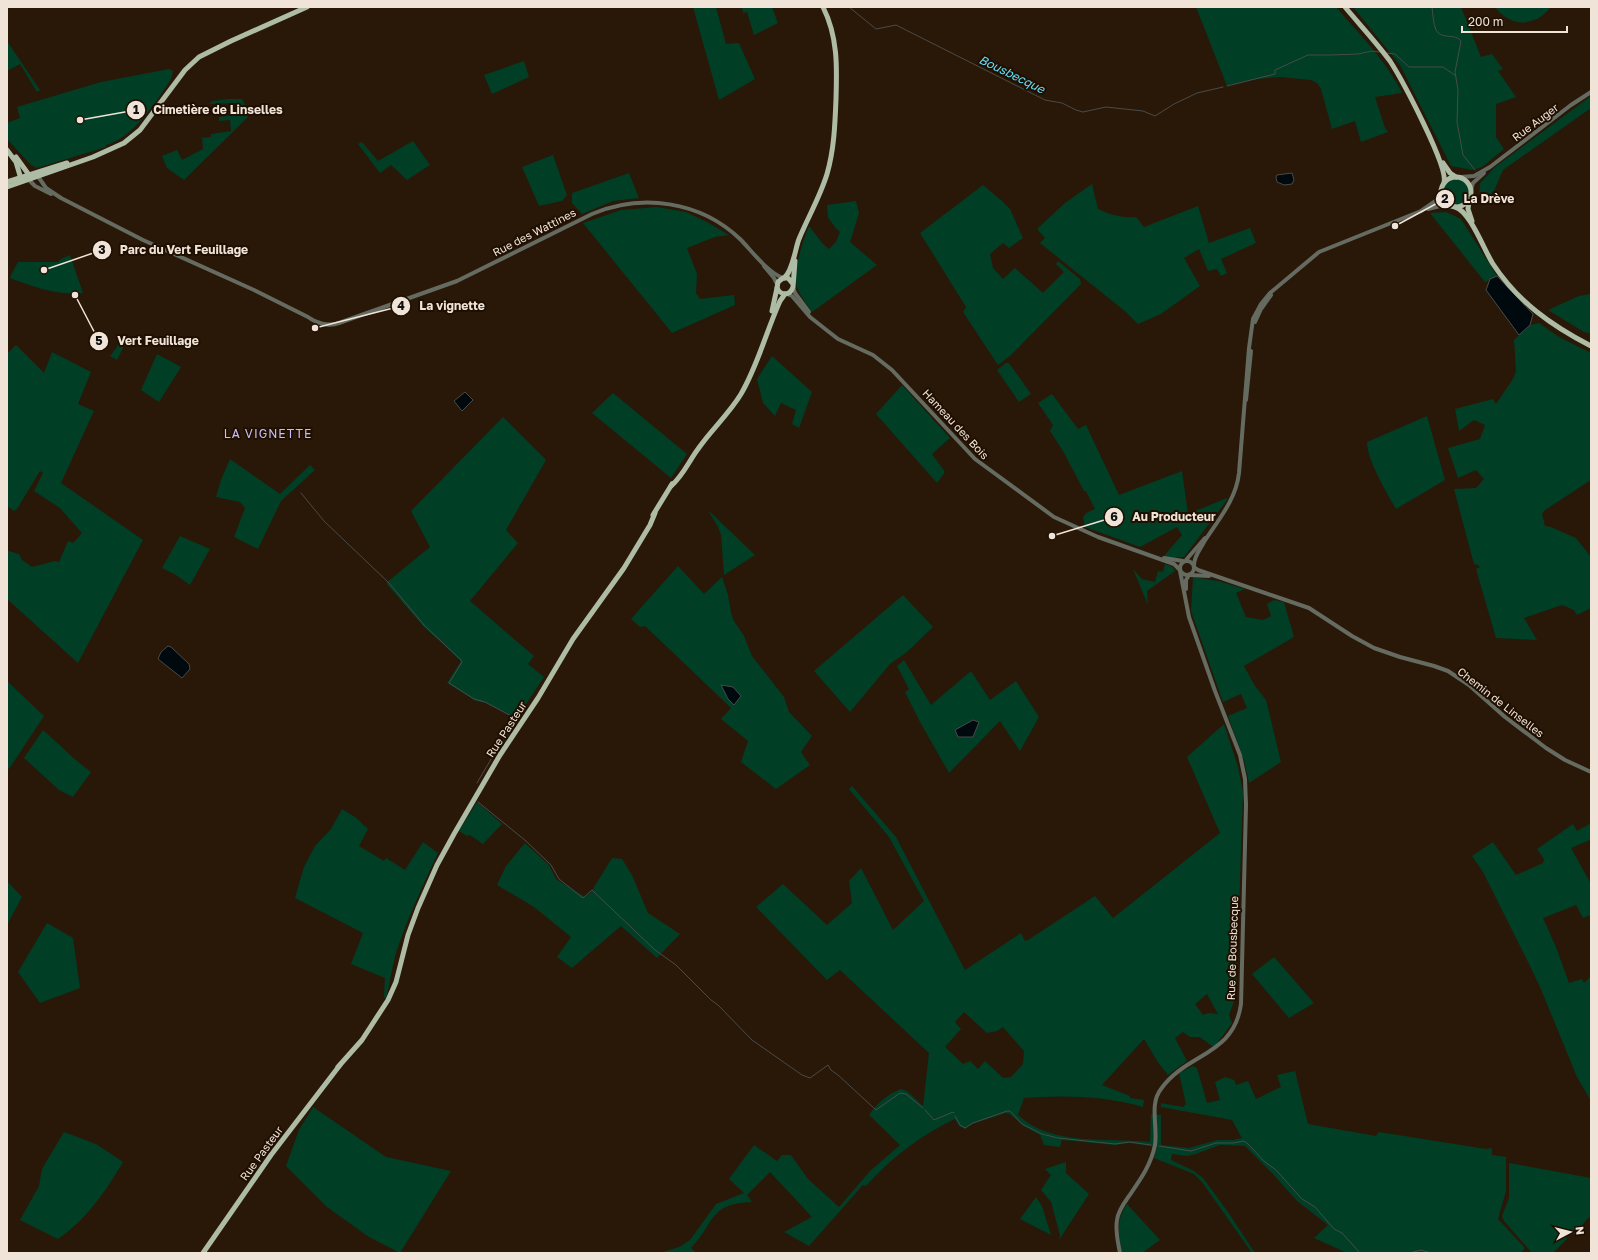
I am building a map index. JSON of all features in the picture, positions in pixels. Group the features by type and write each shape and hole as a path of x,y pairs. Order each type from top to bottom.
{"main road":[{"path":"7,187 21,180 124,143 138,132 185,70 206,52 307,7"},
{"path":"796,247 793,285 791,291 786,294 780,292 777,286 779,280 789,272 796,247 825,179 835,134 836,53 832,29 824,7"},
{"path":"1344,7 1378,46 1402,81 1436,152 1444,174 1444,183 1441,192 1443,199 1452,206 1464,212 1498,271 1521,299 1550,323 1591,345"},
{"path":"7,147 24,167 29,177"},
{"path":"7,150 16,162 21,180"},
{"path":"1436,152 1448,170 1468,183 1471,190 1469,211 1478,237"},
{"path":"1444,183 1449,178 1459,177"},
{"path":"7,182 21,180"},
{"path":"1452,206 1464,205 1469,199"},
{"path":"783,278 790,279 793,285"},
{"name":"Rue Pasteur","path":"768,329 777,286"},
{"name":"Rue Pasteur","path":"203,1253 271,1155 338,1067 355,1049 388,1000 399,971 402,952 420,903 437,865 486,778 538,698 576,635 615,582 678,473 729,411 742,392 753,370 780,301 786,294"}],"street":[{"name":"Rue Auger","path":"1471,190 1473,183 1490,167 1571,105 1591,92"},
{"name":"Rue Auger","path":"1459,177 1474,176 1490,167"},
{"path":"37,175 46,188 61,198"},
{"path":"29,177 39,188 61,198"},
{"path":"1421,211 1437,200 1441,192"},
{"name":"Rue des Wattines","path":"61,198 135,236 310,318 311,321 327,325 336,324 464,278 592,214 609,207 627,203 666,203 698,212 731,231 758,258 777,275 783,278"},
{"path":"1189,575 1193,572 1197,555 1231,501 1236,488 1239,473 1246,373 1251,331 1257,310 1266,297 1295,271 1321,251 1390,225 1421,211 1441,205 1452,206"},
{"name":"Rue des Wattines","path":"758,258 774,278 777,286"},
{"name":"Hameau des Bois","path":"793,285 797,295 819,325"},
{"name":"Hameau des Bois","path":"786,294 792,296 819,325 838,339 873,355 892,370 975,459 1054,517 1098,537 1152,555 1176,565 1180,570"},
{"path":"1214,527 1180,565 1180,570 1184,574 1204,575 1224,579"},
{"name":"Hameau des Bois","path":"1152,555 1185,561"},
{"path":"1185,561 1191,561 1198,570 1224,579"},
{"name":"Rue de Bousbecque","path":"1120,1253 1116,1229 1117,1218 1121,1208 1146,1170 1153,1154 1156,1139 1155,1103 1158,1093 1168,1080 1177,1072 1223,1042 1235,1025 1241,1004 1246,812 1245,779 1236,743 1190,621 1180,570"},
{"name":"Rue de Bousbecque","path":"1186,605 1186,581 1189,575"},
{"name":"Chemin de Linselles","path":"1224,579 1309,608 1359,640 1381,651 1404,659 1434,666 1455,675 1473,688 1505,717 1546,748 1565,760 1591,772"}],"green space":[{"path":"693,7 716,7 726,44 739,43 755,79 719,100"},
{"path":"742,7 772,7 778,23 754,35 747,12 743,13"},
{"path":"1196,7 1336,7 1380,58 1396,81 1402,93 1375,97 1385,128 1388,132 1361,142 1355,121 1332,129 1321,89 1317,83 1311,80 1280,77 1257,79 1227,86"},
{"path":"1353,7 1461,7 1481,57 1492,54 1503,69 1498,71 1516,97 1496,104 1496,137 1504,149 1482,167 1473,170 1451,166 1400,65"},
{"path":"1495,7 1551,7 1545,14 1538,18 1530,21 1516,22 1501,14"},
{"path":"7,41 40,90 37,92 20,64 7,71"},
{"path":"524,61 529,77 492,94 484,75"},
{"path":"169,69 173,71 171,79 159,98 143,118 125,135 106,145 106,147 37,168 31,165 7,139 7,123 20,118 17,107 101,82"},
{"path":"1591,96 1591,108 1503,170 1494,191 1489,196 1485,197 1479,194 1480,183 1495,167"},
{"path":"242,99 247,108 248,117 184,180 167,168 162,156 177,150 182,160 203,149 202,138 211,137 211,134 231,131 230,120 219,121 219,117 240,114 238,103 209,104 212,101"},
{"path":"413,141 430,165 407,180 391,165 380,173 358,144 362,142 378,161"},
{"path":"553,155 567,195 562,201 539,206 522,167"},
{"path":"629,173 639,198 613,201 582,214 572,203 572,193"},
{"path":"1456,179 1465,183 1469,192 1465,201 1456,205 1447,201 1443,192 1447,183"},
{"path":"1092,184 1098,209 1117,216 1136,217 1144,227 1198,206 1209,243 1250,228 1256,243 1221,259 1227,273 1221,276 1217,269 1208,271 1199,249 1184,258 1200,286 1161,314 1138,324 1126,312 1040,243 1045,238 1038,228 1065,203"},
{"path":"983,185 1010,209 1023,238 1009,248 1003,243 990,254 993,268 1003,279 1015,268 1043,293 1064,272 1056,264 1058,261 1080,279 1081,284 1011,355 998,365 963,312 966,307 920,233"},
{"path":"856,201 859,213 850,242 877,265 812,312 798,290 796,283 799,258 809,226 823,244 829,249 836,242 840,232 828,218 827,205"},
{"path":"657,207 686,212 729,235 715,237 687,248 697,274 696,293 700,299 734,295 735,305 672,333 583,223 621,210"},
{"path":"1446,212 1461,219 1497,276 1485,282 1430,213"},
{"path":"70,255 83,293 74,294 56,292 30,285 10,277 18,262 58,262"},
{"path":"1591,294 1591,334 1584,332 1548,310 1579,296"},
{"path":"1539,323 1559,337 1591,353 1591,480 1545,510 1542,514 1545,526 1551,527 1576,538 1591,557 1591,608 1577,615 1574,610 1562,605 1524,618 1537,640 1496,638 1476,569 1480,567 1474,564 1454,489 1476,488 1484,479 1476,470 1458,478 1448,448 1480,439 1485,425 1474,420 1459,431 1455,409 1493,399 1496,404 1513,379 1516,371 1514,340 1530,325"},
{"path":"121,336 127,340 117,360 110,356 117,347"},
{"path":"16,345 44,373 52,352 91,372 78,404 94,411 61,483 143,540 78,663 7,599 7,551 19,554 22,560 32,567 55,561 59,562 68,541 73,543 82,533 60,508 34,491 43,473 40,471 17,509 14,511 7,506 7,354"},
{"path":"157,354 181,367 159,402 141,390"},
{"path":"772,356 812,392 799,428 792,424 796,410 781,403 775,416 763,403 757,379"},
{"path":"1006,363 1009,363 1031,394 1019,402 997,370"},
{"path":"902,385 950,438 932,454 945,472 937,483 876,414"},
{"path":"613,393 687,454 671,478 592,413"},
{"path":"1052,394 1078,429 1086,425 1119,495 1182,471 1188,514 1227,498 1184,557 1173,558 1164,556 1182,535 1177,527 1140,547 1085,527 1083,517 1086,513 1095,509 1063,451 1050,431 1053,425 1038,403"},
{"path":"1427,416 1445,480 1396,509 1370,458 1367,442"},
{"path":"503,417 546,460 506,530 518,543 470,601 534,656 528,664 544,677 516,719 486,703 476,701 447,683 461,661 423,626 386,583 430,547 411,511"},
{"path":"230,459 280,494 310,465 315,470 281,501 258,549 234,537 245,508 240,502 216,497"},
{"path":"708,510 755,555 724,575 721,535"},
{"path":"180,536 210,549 190,585 176,575 162,568"},
{"path":"1165,564 1173,567 1175,571 1147,591 1148,605 1133,569 1142,579 1155,582 1158,571 1163,572"},
{"path":"678,566 704,594 722,577 734,621 744,636 752,656 784,697 789,712 812,736 801,752 810,765 776,789 741,762 748,741 721,719 731,708 645,626 640,627 631,619"},
{"path":"1193,577 1218,581 1245,589 1236,593 1246,617 1263,620 1271,616 1267,604 1274,600 1284,602 1294,637 1244,666 1255,686 1266,700 1281,762 1249,783 1244,760 1228,716 1247,708 1241,694 1223,702 1191,611"},
{"path":"903,595 933,627 907,652 890,664 850,712 814,671"},
{"path":"904,660 931,705 971,671 990,700 1016,681 1039,717 1020,751 1000,721 949,773 905,692 909,689 897,666"},
{"path":"7,681 44,716 9,769 7,767"},
{"path":"1224,724 1238,767 1243,792 1236,996 1229,1015 1232,1023 1215,1046 1212,1046 1200,1037 1190,1037 1183,1032 1175,1038 1187,1061 1168,1075 1159,1064 1144,1039 1102,1085 1130,1096 1130,1098 1144,1100 1143,1107 1128,1103 1084,1097 1024,1098 1018,1115 1032,1125 1047,1132 1064,1136 1081,1139 1150,1142 1151,1114 1161,1115 1161,1145 1189,1148 1217,1140 1233,1140 1242,1138 1232,1120 1161,1107 1161,1103 1183,1107 1186,1104 1179,1073 1193,1066 1197,1068 1207,1103 1220,1100 1215,1082 1225,1077 1234,1080 1236,1085 1248,1081 1256,1099 1281,1087 1277,1075 1295,1071 1308,1124 1376,1136 1379,1132 1486,1149 1492,1148 1492,1155 1506,1157 1506,1191 1498,1219 1525,1248 1521,1253 1347,1253 1314,1238 1328,1225 1297,1201 1245,1146 1220,1145 1187,1156 1172,1154 1171,1160 1194,1171 1203,1178 1255,1253 1252,1253 1202,1182 1194,1174 1154,1158 1157,1147 1130,1143 1115,1145 1062,1140 1060,1147 1044,1145 1040,1135 1022,1125 1010,1114 1006,1113 972,1124 965,1129 959,1126 955,1119 918,1140 896,1157 866,1186 863,1185 809,1246 784,1232 812,1217 770,1172 747,1195 752,1202 738,1203 727,1206 714,1216 699,1239 691,1248 696,1253 660,1253 679,1247 690,1240 716,1204 744,1193 729,1179 754,1145 777,1161 782,1155 791,1155 808,1179 839,1207 870,1171 900,1145 869,1115 872,1111 887,1096 901,1089 907,1091 923,1106 929,1053 840,970 827,980 756,907 783,884 827,925 852,903 849,881 861,868 893,930 924,901 889,837 849,789 852,786 896,837 965,970 1021,933 1025,941 1028,940 1095,896 1113,918 1220,833 1187,757","holes":["1207,994 1218,1014 1209,1013 1203,1015 1195,1004","964,1012 987,1033 997,1031 1003,1027 1024,1051 1023,1064 1011,1077 1003,1078 985,1061 978,1069 970,1061 963,1064 945,1047 961,1029 955,1022"]},
{"path":"43,730 72,757 91,772 73,797 59,790 24,758"},
{"path":"477,802 502,824 483,844 470,835 467,836 459,831"},
{"path":"342,809 355,817 368,829 359,846 384,861 386,858 405,870 423,842 438,853 401,938 395,956 386,999 384,997 385,978 351,964 363,933 295,898 304,867 315,846 331,829"},
{"path":"1591,823 1591,843 1590,840 1571,848 1591,884 1591,915 1583,918 1576,905 1543,918 1556,947 1569,983 1582,979 1584,983 1591,976 1591,1101 1577,1077 1529,964 1483,872 1472,856 1493,842 1516,875 1543,863 1544,859 1537,849 1573,824 1577,831"},
{"path":"525,843 549,865 556,879 585,897 591,892 612,858 622,859 632,875 648,913 680,934 657,958 621,926 572,968 557,957 571,937 534,907 497,885 506,866"},
{"path":"7,881 22,897 7,925"},
{"path":"47,923 73,938 80,988 40,1003 18,972"},
{"path":"1274,957 1314,1003 1289,1018 1252,974"},
{"path":"313,1107 386,1157 451,1171 400,1253 369,1237 327,1207 286,1166 299,1130"},
{"path":"64,1132 96,1144 123,1162 110,1184 95,1204 78,1223 58,1239 20,1220 39,1186 42,1169"},
{"path":"1066,1162 1066,1173 1089,1194 1059,1240 1060,1235 1051,1202 1041,1190 1051,1175 1045,1169"},
{"path":"1509,1163 1591,1178 1591,1215 1574,1234 1569,1234 1566,1236 1567,1239 1553,1253 1532,1253 1504,1221 1502,1216 1509,1198"},
{"path":"1036,1197 1042,1206 1051,1235 1020,1219"},
{"path":"1127,1204 1160,1240 1142,1253 1122,1253 1119,1222 1123,1210"}],"shaded area":[{"path":"1292,173 1294,180 1292,184 1284,185 1277,182 1277,175"},
{"path":"1497,276 1533,314 1530,325 1519,335 1486,290 1490,279"},
{"path":"465,392 473,400 462,411 454,401"},
{"path":"168,646 189,664 190,669 182,678 158,659 161,652"},
{"path":"721,685 733,687 741,696 734,705 728,699"},
{"path":"973,720 979,722 973,737 958,737 955,730"}],"waterway":[{"name":"Bousbecque","path":"849,7 876,29 896,25 1045,100 1062,103 1083,112 1106,107 1143,111 1155,116 1174,104 1197,93 1223,87"},
{"path":"1432,7 1434,24 1438,33 1445,36 1456,37 1461,41 1455,72 1458,90 1457,122 1463,155 1475,170"},
{"name":"Bousbecque","path":"1227,86 1275,74 1275,70 1308,55 1358,54 1372,51 1379,52"},
{"name":"Bousbecque","path":"1387,53 1395,54 1409,67 1443,67 1456,76"},
{"path":"301,493 324,521 389,583 424,625 461,660 462,662 449,683 474,699 485,702 517,719 477,783"},
{"path":"478,802 526,841 551,865 559,879 583,898 592,890 655,950 676,965 752,1040 802,1075 810,1078 828,1065 831,1070 876,1110 900,1093 906,1094 923,1108"},
{"path":"925,1110 934,1120 953,1112 954,1113"},
{"path":"955,1116 960,1125 965,1128 973,1123 1010,1111 1022,1124 1042,1134 1058,1138 1115,1144 1129,1142 1151,1145"},
{"path":"1159,1146 1191,1151 1216,1143 1233,1143 1244,1141 1265,1162 1276,1170 1302,1199 1315,1207 1334,1229 1342,1233 1360,1253"},
{"path":"1410,1253 1421,1250 1431,1253"}],"place":[{"name":"Cimetière de Linselles","path":"80,120"},
{"name":"La Drève","path":"1395,226"},
{"name":"Parc du Vert Feuillage","path":"44,270"},
{"name":"Vert Feuillage","path":"75,295"},
{"name":"La vignette","path":"315,328"},
{"name":"Au Producteur","path":"1052,536"}],"district":[{"name":"LA VIGNETTE","path":"268,433"}]}
